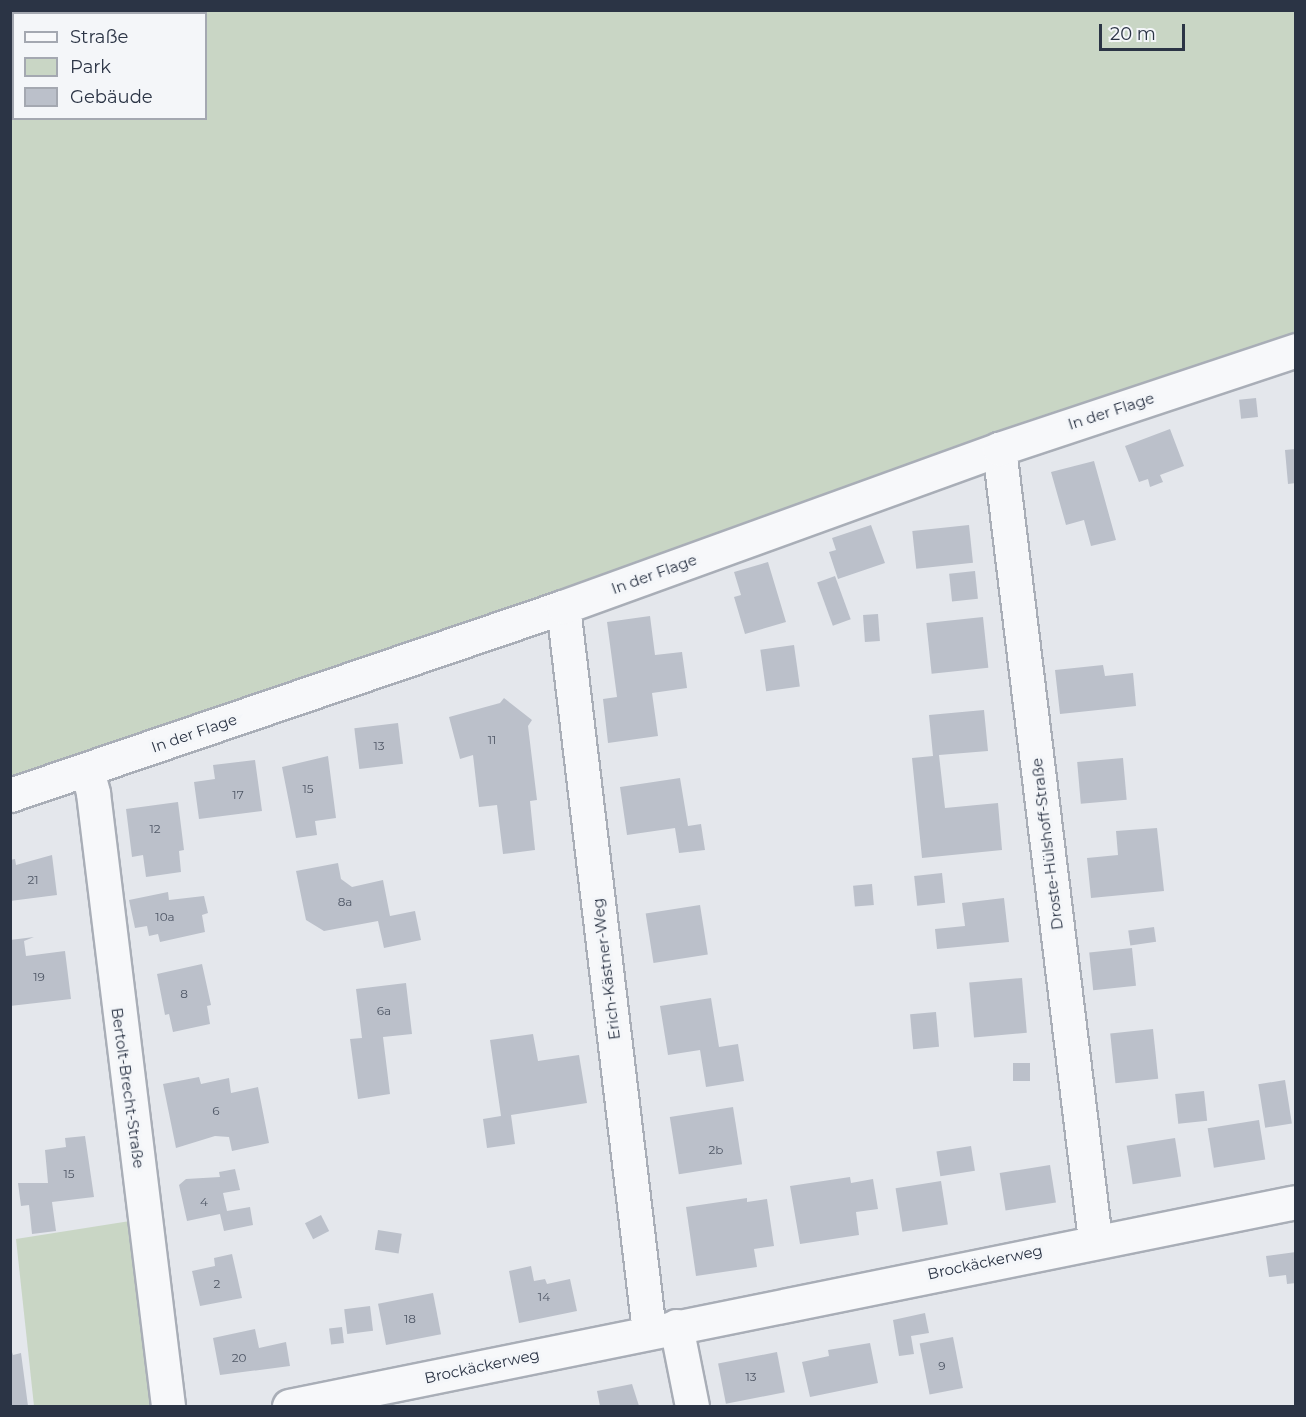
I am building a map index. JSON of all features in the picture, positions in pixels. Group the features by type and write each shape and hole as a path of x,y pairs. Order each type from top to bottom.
{"street":[{"name":"In der Flage","path":"10,795 563,607 999,449 1296,350"},
{"name":"Droste-Hülshoff-Straße","path":"999,449 1095,1240"},
{"name":"Erich-Kästner-Weg","path":"563,607 662,1328"},
{"name":"Bertolt-Brecht-Straße","path":"87,770 93,793 168,1407"},
{"name":"Brockäckerweg","path":"289,1407 662,1328 1095,1240 1296,1202"},
{"path":"662,1328 692,1407"}],"green space":[{"path":"10,11 1295,11 1295,345 11,789"},
{"path":"130,1221 157,1406 34,1406 16,1239"}],"building":[{"path":"1256,398 1258,417 1241,419 1239,400"},
{"path":"1170,429 1184,466 1160,475 1163,482 1150,487 1148,479 1139,482 1125,446"},
{"path":"1296,449 1296,483 1288,484 1285,450"},
{"path":"1094,461 1116,540 1091,546 1084,520 1066,525 1051,472"},
{"path":"871,525 885,563 838,579 829,552 836,550 832,538"},
{"path":"969,525 973,563 916,569 912,531"},
{"path":"768,562 786,622 745,634 734,597 741,595 734,572"},
{"path":"975,571 978,599 952,602 949,574"},
{"path":"835,576 851,619 833,626 817,582"},
{"path":"878,614 880,641 865,642 863,615"},
{"path":"650,616 655,655 682,652 687,688 652,693 658,736 608,743 603,699 617,697 607,622"},
{"path":"983,617 988,668 932,674 926,623"},
{"path":"794,645 800,687 766,691 760,650"},
{"path":"1103,665 1105,676 1133,673 1136,706 1060,714 1055,670"},
{"path":"504,698 532,720 528,726 537,800 530,801 535,850 503,854 497,805 479,807 473,755 460,759 449,717 500,703"},
{"path":"984,710 988,751 939,755 945,808 998,803 1002,850 922,858 912,758 933,756 929,715"},
{"path":"398,723 403,764 359,769 354,728"},
{"path":"328,756 336,818 315,821 317,835 296,838 282,767"},
{"path":"1123,758 1127,800 1081,804 1077,762"},
{"path":"255,760 262,811 199,819 194,782 215,779 213,765"},
{"path":"680,778 688,826 701,824 705,850 679,853 675,828 627,835 620,787"},
{"path":"178,802 184,850 179,851 181,872 146,877 143,855 132,857 126,809"},
{"path":"1157,828 1164,891 1091,898 1087,858 1118,855 1116,831"},
{"path":"52,855 57,895 10,901 10,860 15,859 16,865"},
{"path":"338,863 341,879 352,887 383,880 390,916 415,911 421,940 384,948 378,921 324,931 306,920 296,871"},
{"path":"942,873 945,903 917,906 914,876"},
{"path":"872,884 874,905 855,907 853,886"},
{"path":"168,892 169,900 204,896 208,913 202,915 205,932 160,942 158,934 149,936 147,926 135,928 129,900"},
{"path":"1004,898 1009,942 937,949 935,929 965,926 962,903"},
{"path":"700,905 708,954 653,963 646,914"},
{"path":"1154,927 1156,942 1130,945 1128,931"},
{"path":"34,937 24,941 26,956 65,951 71,999 10,1006 10,940"},
{"path":"1132,948 1136,986 1093,990 1089,952"},
{"path":"202,964 211,1005 207,1006 210,1024 173,1032 169,1014 165,1015 157,974"},
{"path":"1022,978 1027,1033 974,1037 969,983"},
{"path":"406,983 412,1034 383,1037 390,1094 358,1099 350,1039 362,1038 356,989"},
{"path":"711,998 719,1047 738,1044 744,1081 706,1087 700,1050 668,1055 660,1006"},
{"path":"936,1012 939,1047 913,1049 910,1014"},
{"path":"1153,1029 1158,1079 1115,1083 1110,1033"},
{"path":"533,1034 538,1061 579,1055 587,1103 511,1115 515,1144 487,1148 483,1119 501,1116 490,1040"},
{"path":"1013,1063 1030,1063 1030,1081 1013,1081"},
{"path":"199,1077 201,1084 229,1078 231,1093 258,1087 269,1143 232,1151 229,1137 215,1136 176,1148 163,1084"},
{"path":"1285,1080 1292,1123 1265,1128 1258,1084"},
{"path":"1204,1091 1207,1121 1178,1124 1175,1094"},
{"path":"733,1107 742,1164 679,1174 670,1117"},
{"path":"1259,1120 1265,1160 1214,1168 1208,1128"},
{"path":"85,1136 94,1197 52,1202 56,1231 32,1234 29,1205 21,1206 18,1183 48,1183 45,1150 66,1147 65,1138"},
{"path":"1175,1138 1181,1177 1133,1184 1127,1146"},
{"path":"971,1146 975,1171 940,1176 936,1151"},
{"path":"1050,1165 1056,1203 1006,1211 1000,1173"},
{"path":"235,1169 240,1190 223,1193 227,1211 250,1207 253,1225 224,1231 220,1214 187,1221 179,1185 186,1179 220,1177 219,1172"},
{"path":"850,1177 851,1183 873,1179 878,1209 856,1212 859,1235 800,1244 790,1186"},
{"path":"941,1181 948,1224 902,1232 896,1188"},
{"path":"747,1198 747,1202 767,1199 774,1246 754,1249 757,1267 696,1276 686,1207"},
{"path":"321,1215 329,1231 313,1239 305,1223"},
{"path":"378,1230 402,1234 399,1254 375,1250"},
{"path":"1296,1252 1296,1283 1287,1284 1286,1275 1269,1277 1266,1256"},
{"path":"232,1254 242,1298 200,1306 192,1271 215,1266 214,1258"},
{"path":"531,1266 534,1281 545,1279 547,1284 570,1279 577,1311 519,1323 509,1271"},
{"path":"433,1293 441,1334 386,1345 378,1304"},
{"path":"370,1306 373,1331 347,1334 344,1309"},
{"path":"925,1313 929,1333 911,1336 914,1354 899,1356 893,1320"},
{"path":"342,1327 344,1343 331,1344 329,1329"},
{"path":"255,1329 259,1348 286,1342 290,1366 220,1375 213,1338"},
{"path":"953,1337 963,1388 930,1395 920,1343"},
{"path":"870,1343 878,1383 810,1397 802,1362 829,1356 828,1350"},
{"path":"11,1349 13,1355 21,1353 28,1406 10,1406"},
{"path":"777,1352 785,1392 726,1404 718,1363"},
{"path":"632,1384 639,1406 600,1406 597,1391"}]}
